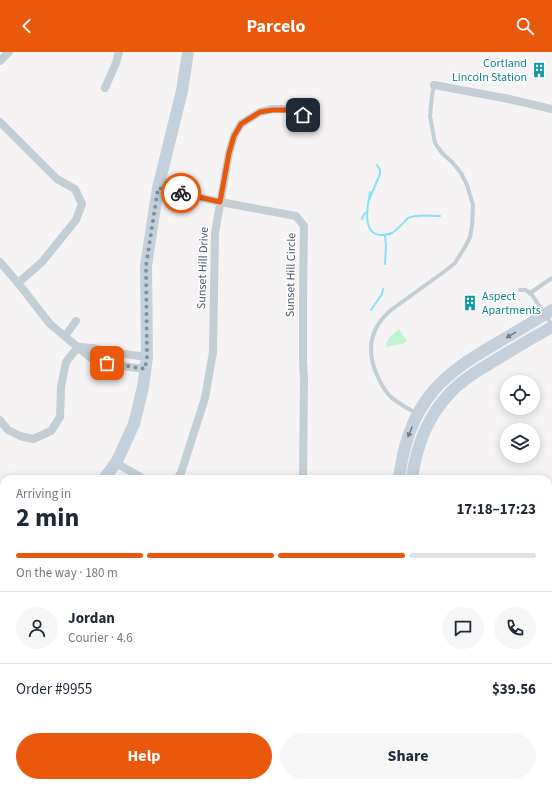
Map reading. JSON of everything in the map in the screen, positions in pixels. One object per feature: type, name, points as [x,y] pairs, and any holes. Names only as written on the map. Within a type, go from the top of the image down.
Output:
[{"type":"main road","points":[[107,475],[116,462],[134,424],[143,387],[146,363],[146,266],[158,188],[182,90],[188,52]]},
{"type":"main road","points":[[399,475],[404,446],[418,414],[434,390],[462,365],[548,312]]},
{"type":"main road","points":[[412,475],[414,463],[425,429],[440,405],[450,393],[463,381],[482,368],[552,326]]},
{"type":"street","points":[[0,61],[9,52]]},
{"type":"street","points":[[105,88],[119,52]]},
{"type":"street","points":[[434,85],[526,102],[552,109]]},
{"type":"street","name":"Sunset Hill Drive","points":[[180,475],[206,398],[213,352],[215,233],[229,153],[234,136],[241,124],[260,112],[272,110],[293,110],[303,115]]},
{"type":"street","points":[[0,122],[57,179],[76,189],[82,204],[76,220],[42,262],[18,283]]},
{"type":"street","name":"Sunset Hill Circle","points":[[158,188],[220,202],[296,216],[304,226],[302,294],[302,362],[304,379],[303,475]]},
{"type":"street","points":[[0,262],[50,324],[92,359],[122,366],[146,363]]},
{"type":"street","points":[[65,336],[76,321]]},
{"type":"street","points":[[78,347],[93,348],[110,352],[146,363]]},
{"type":"street","points":[[0,420],[8,430],[20,436],[33,439],[51,431],[60,417],[61,387],[66,362],[78,347]]},
{"type":"street","points":[[116,462],[137,475]]},
{"type":"lane","points":[[418,414],[401,405],[389,396],[380,383],[373,366],[370,350],[376,327],[382,317],[455,263],[470,237],[473,205],[467,185],[461,173],[442,153],[435,143],[430,116],[434,85]]},
{"type":"lane","points":[[530,293],[552,278]]},
{"type":"lane","points":[[520,290],[526,290],[530,293],[548,312],[552,326]]},
{"type":"green space","points":[[399,329],[407,341],[405,343],[386,347],[389,339]]},
{"type":"waterway","points":[[369,200],[380,174],[380,170],[377,165]]},
{"type":"waterway","points":[[370,192],[367,217],[370,229],[374,233],[380,235],[390,234],[408,218],[420,216],[440,216]]},
{"type":"waterway","points":[[362,219],[364,214],[367,212]]},
{"type":"waterway","points":[[385,236],[385,264]]},
{"type":"waterway","points":[[371,310],[382,294],[383,289]]},
{"type":"way so far","points":[[107,363],[145,369],[147,357],[146,266],[158,188],[181,193]]},
{"type":"place","name":"Cortland Lincoln Station","points":[[539,70]]},
{"type":"place","name":"Aspect Apartments","points":[[470,303]]},
{"type":"route","points":[[181,193],[220,202],[229,153],[234,136],[241,124],[260,112],[272,110],[293,110],[303,115]]}]
